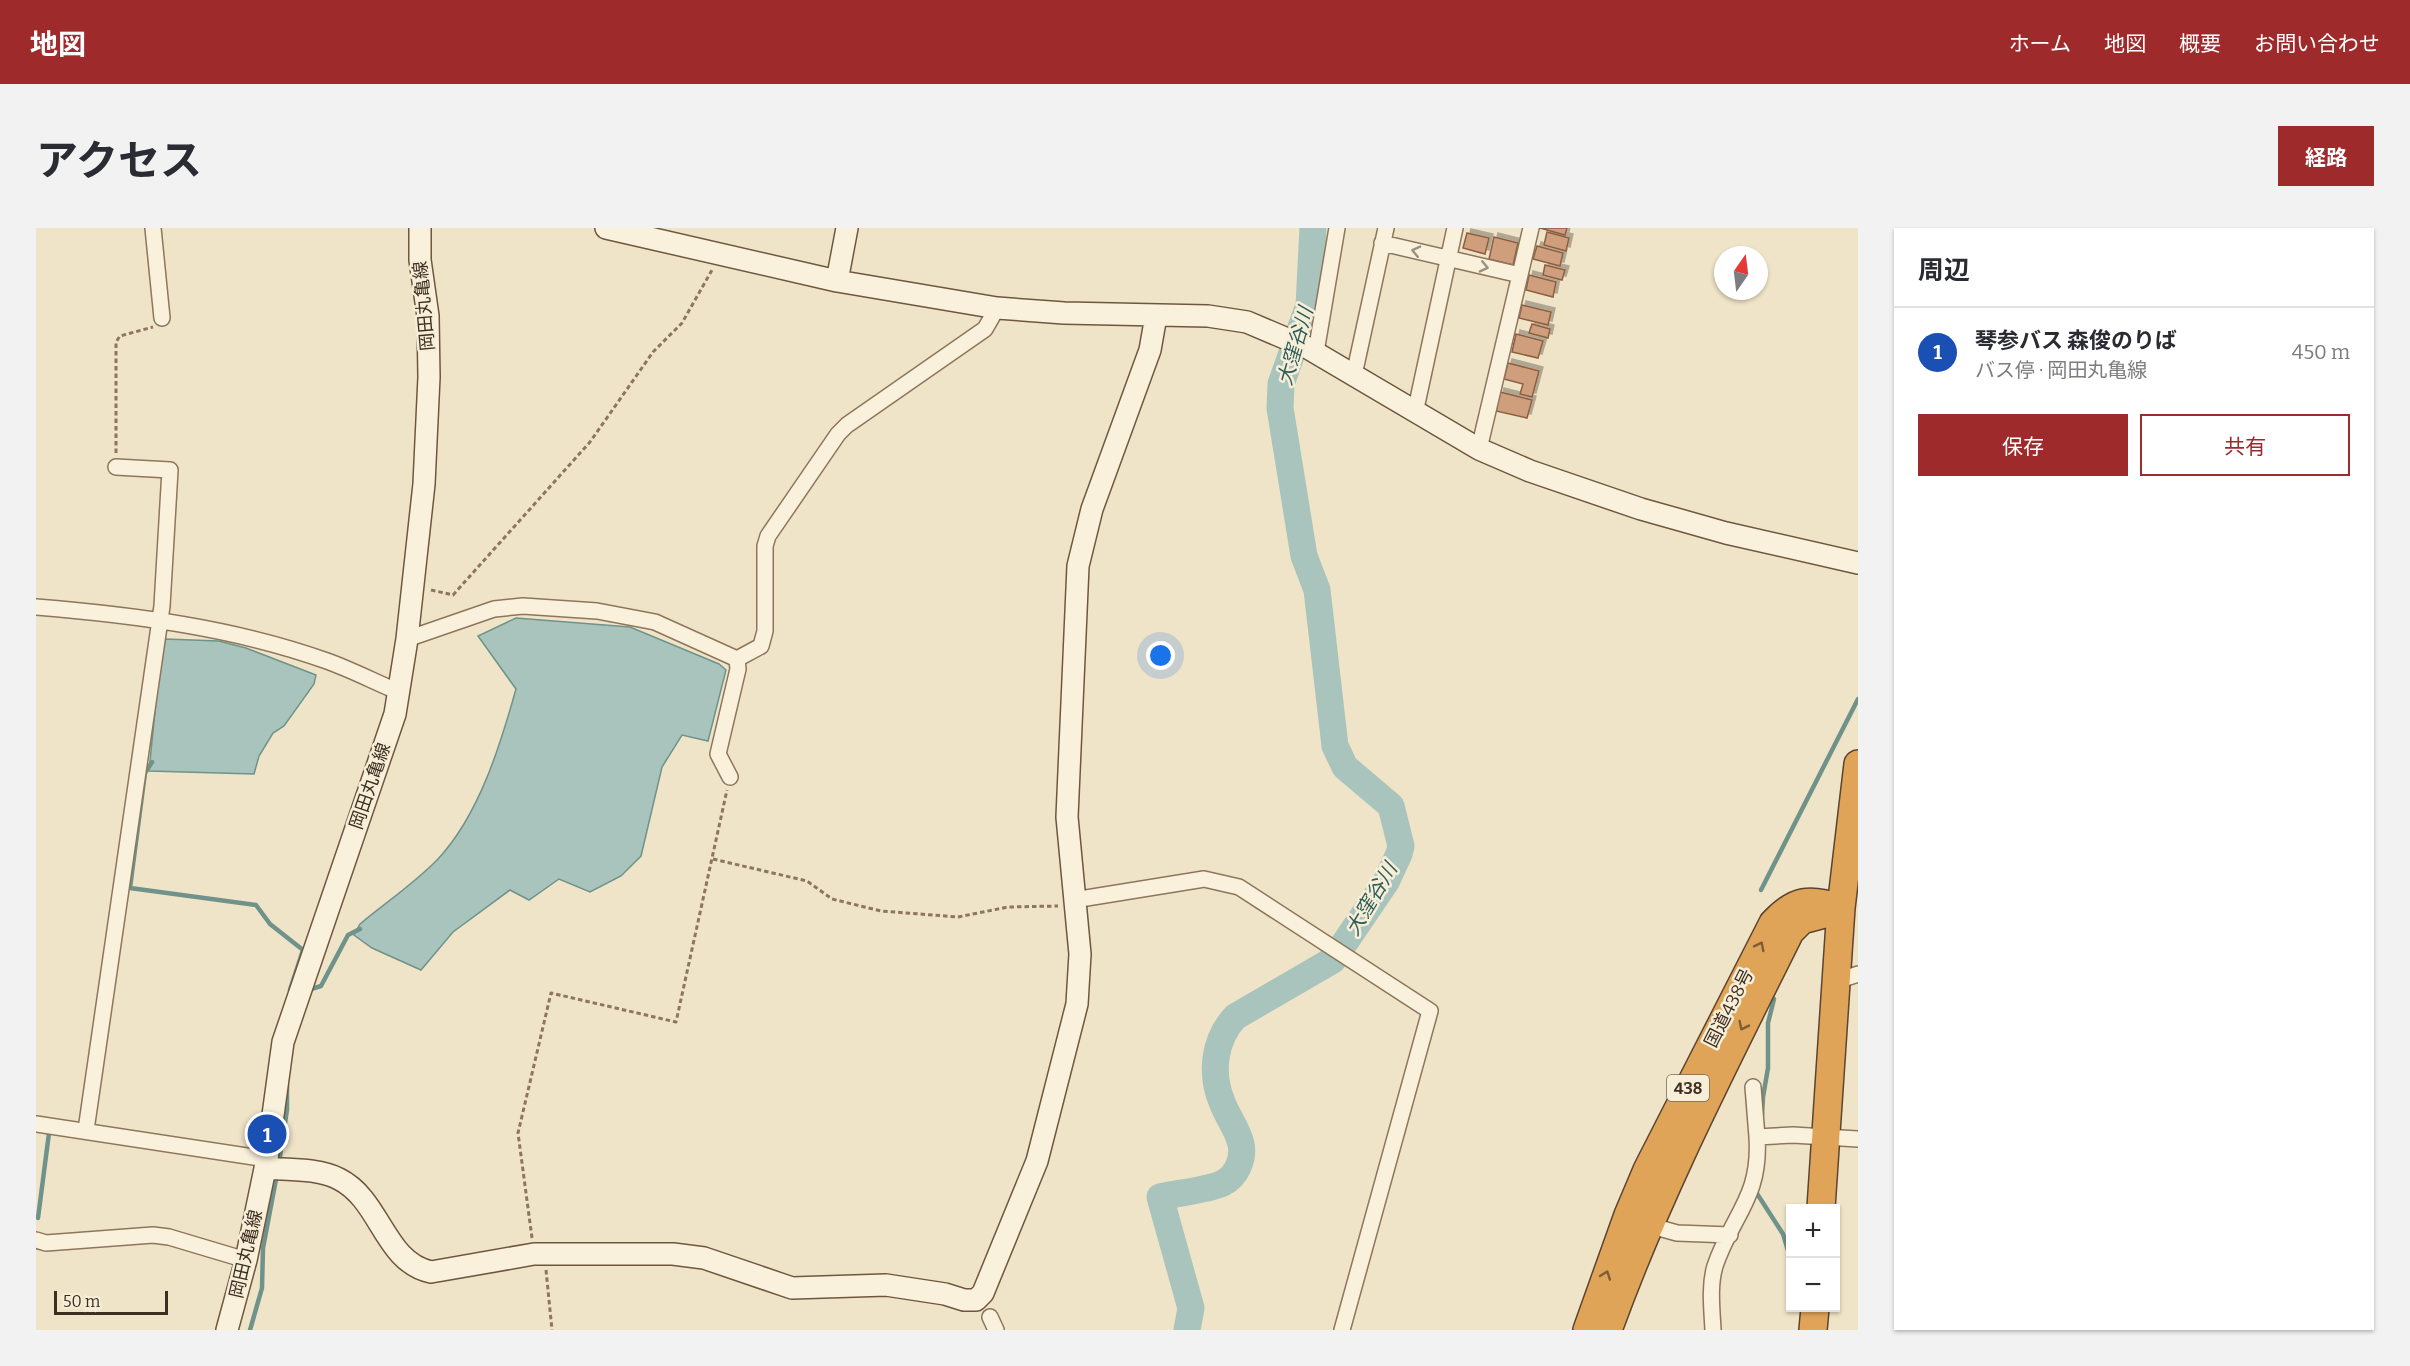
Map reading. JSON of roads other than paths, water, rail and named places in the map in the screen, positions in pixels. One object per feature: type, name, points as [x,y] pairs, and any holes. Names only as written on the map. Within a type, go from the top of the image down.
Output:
[{"type":"highway","points":[[1821,1204],[1826,1137],[1847,978],[1841,908],[1858,764]]},
{"type":"highway","name":"国道438号","points":[[1587,1330],[1628,1215],[1647,1170],[1773,923],[1788,906],[1821,901],[1841,908]]},
{"type":"highway","name":"国道438号","points":[[1608,1330],[1648,1225],[1790,932],[1802,920],[1822,917],[1841,908]]},
{"type":"highway","points":[[1813,1330],[1815,1312]]},
{"type":"street","points":[[153,228],[162,318]]},
{"type":"street","name":"岡田丸亀線","points":[[227,1330],[272,1167],[283,1042],[395,714],[399,692],[424,484],[429,377],[428,316],[420,260],[420,228]]},
{"type":"street","points":[[606,228],[837,281],[997,308],[1226,318],[1247,322],[1305,346],[1479,449],[1540,475],[1641,509],[1726,533],[1858,563]]},
{"type":"street","points":[[837,281],[847,228]]},
{"type":"street","points":[[1305,346],[1337,228]]},
{"type":"street","points":[[1415,412],[1455,228]]},
{"type":"street","points":[[1479,449],[1531,228]]},
{"type":"street","points":[[1353,375],[1384,236],[1449,258],[1520,275]]},
{"type":"street","points":[[737,659],[761,646],[765,631],[765,546],[768,536],[838,434],[847,425],[985,329],[997,308]]},
{"type":"street","points":[[36,1124],[86,1130],[272,1167],[321,1173],[348,1184],[369,1206],[402,1258],[415,1268],[431,1272],[539,1254],[673,1254],[704,1258],[792,1288],[886,1285],[976,1300],[983,1293],[1037,1161],[1077,1004],[1080,954],[1066,817],[1078,566],[1092,509],[1150,350],[1156,316]]},
{"type":"street","points":[[86,1130],[162,606],[170,470],[116,467]]},
{"type":"street","points":[[407,639],[494,609],[523,606],[597,611],[645,620],[681,633],[737,659]]},
{"type":"street","points":[[36,607],[103,613],[224,632],[327,661],[399,692]]},
{"type":"street","points":[[730,777],[718,754],[738,669],[737,659]]},
{"type":"street","points":[[1074,903],[1204,879],[1219,880],[1239,887],[1430,1011],[1342,1330]]},
{"type":"street","points":[[1713,1330],[1712,1282],[1715,1266],[1748,1200],[1759,1162],[1761,1137],[1753,1087]]},
{"type":"street","points":[[1761,1137],[1793,1135],[1858,1139]]},
{"type":"street","points":[[1648,1225],[1677,1233],[1730,1235]]},
{"type":"street","points":[[36,1240],[46,1243],[153,1235],[169,1237],[246,1260]]},
{"type":"water","points":[[516,618],[630,627],[719,664],[726,670],[708,741],[682,735],[662,767],[641,856],[621,876],[590,892],[559,879],[529,900],[510,890],[453,932],[421,970],[372,948],[354,935],[360,924],[410,885],[438,859],[465,822],[476,801],[495,756],[516,689],[478,636]]},
{"type":"water","points":[[165,639],[219,641],[246,648],[316,675],[314,684],[284,726],[273,733],[259,756],[254,774],[149,771],[162,642]]},
{"type":"waterway","name":"大窪谷川","points":[[1187,1330],[1191,1308],[1160,1197],[1223,1183],[1232,1176],[1238,1166],[1241,1144],[1222,1102],[1216,1080],[1216,1057],[1222,1036],[1235,1017],[1333,960],[1386,882],[1401,846],[1391,806],[1345,767],[1335,746],[1317,590],[1304,556],[1280,408],[1281,384],[1309,305],[1313,228]]},
{"type":"waterway","points":[[1761,890],[1858,699]]},
{"type":"waterway","points":[[152,762],[145,773],[130,888],[256,905],[270,924],[303,950],[290,990]]},
{"type":"waterway","points":[[308,990],[321,986],[348,935],[360,929]]},
{"type":"waterway","points":[[1762,1116],[1768,1068],[1768,1023],[1774,999]]},
{"type":"waterway","points":[[279,1163],[287,1110],[287,1085]]},
{"type":"waterway","points":[[38,1218],[49,1133]]},
{"type":"waterway","points":[[250,1330],[262,1288],[263,1248],[277,1174]]},
{"type":"waterway","points":[[1756,1192],[1783,1234],[1786,1244]]},
{"type":"place","name":"琴参バス 森俊のりば","points":[[267,1134]]}]
